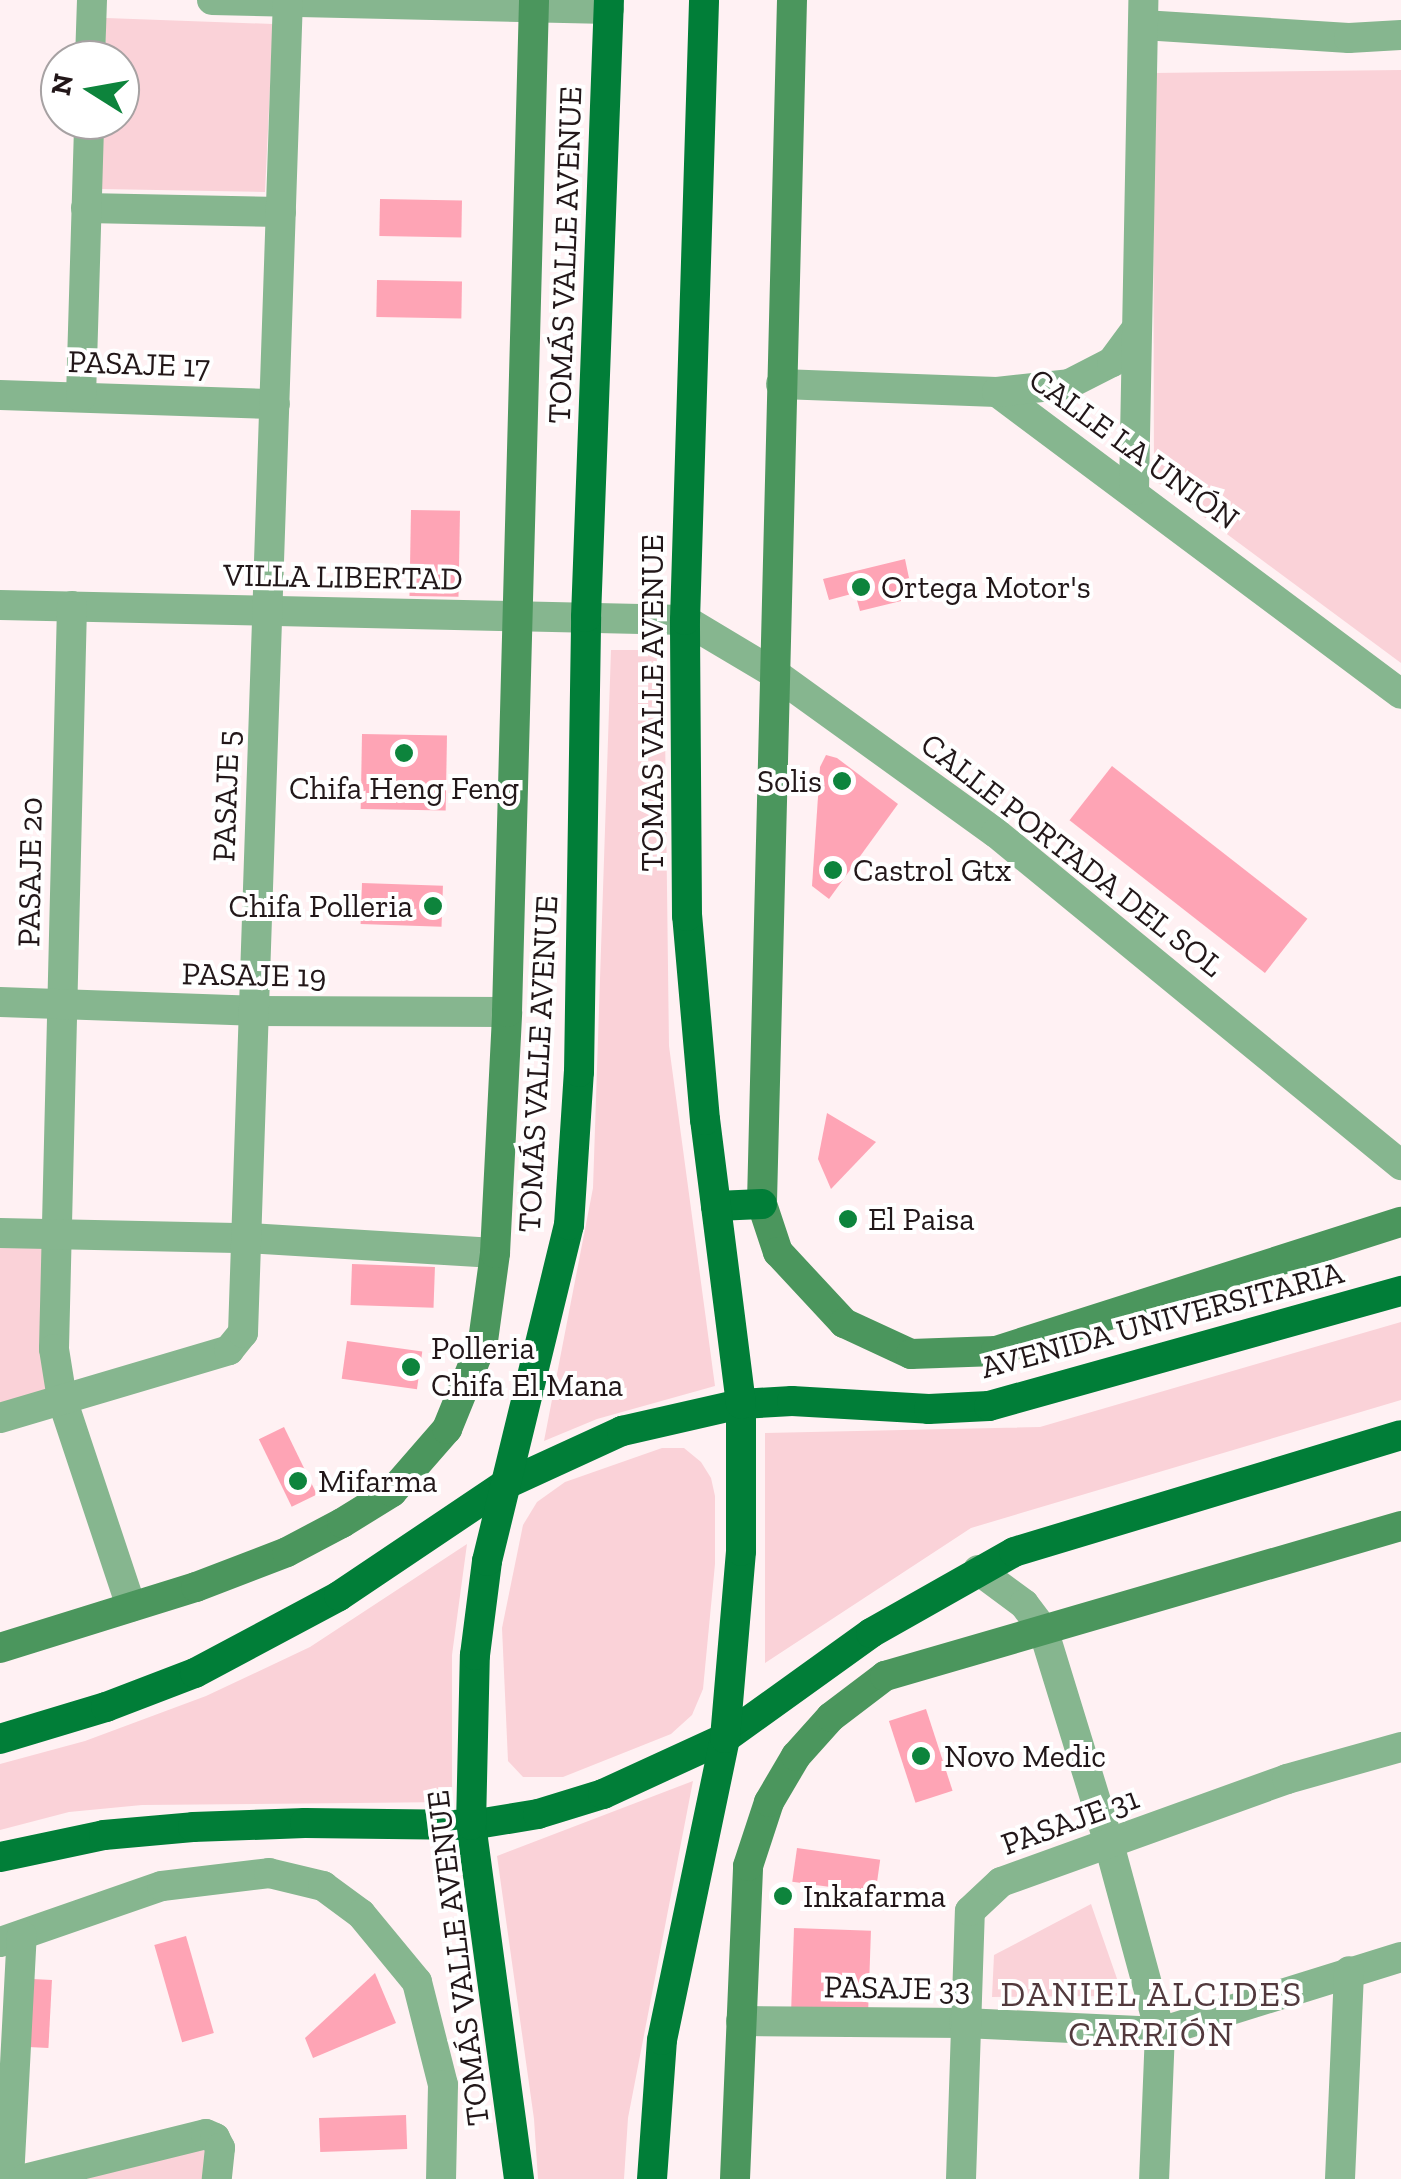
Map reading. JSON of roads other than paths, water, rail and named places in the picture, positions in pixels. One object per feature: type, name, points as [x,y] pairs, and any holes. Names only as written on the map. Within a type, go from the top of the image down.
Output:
[{"type":"main road","name":"TOMAS VALLE AVENUE","points":[[704,0],[684,620],[687,916],[716,1206],[741,1404]]},
{"type":"main road","points":[[716,1206],[762,1204],[792,0]]},
{"type":"main road","name":"TOMÁS VALLE AVENUE","points":[[131,1607],[248,1568],[328,1530],[392,1492],[448,1429],[483,1340],[495,1252],[507,1012],[534,4]]},
{"type":"main road","name":"TOMÁS VALLE AVENUE","points":[[519,2179],[472,1826],[475,1655],[487,1561],[569,1224],[579,1072],[586,617],[609,5]]},
{"type":"main road","name":"AVENIDA UNIVERSITARIA","points":[[762,1204],[778,1252],[844,1324],[911,1354],[996,1350],[1401,1222]]},
{"type":"main road","name":"AVENIDA UNIVERSITARIA","points":[[0,1739],[106,1707],[227,1657],[339,1596],[504,1485],[552,1459],[622,1431],[741,1404],[989,1406],[1401,1291]]},
{"type":"main road","points":[[652,2179],[662,2040],[725,1738],[741,1551],[741,1404]]},
{"type":"main road","points":[[0,1857],[104,1835],[194,1827],[305,1822],[472,1826],[538,1814],[603,1794],[725,1738],[871,1633],[978,1570],[1061,1535],[1401,1435]]},
{"type":"main road","points":[[735,2179],[748,1866],[769,1802],[796,1756],[831,1717],[886,1676],[1401,1526]]},
{"type":"main road","points":[[0,1648],[131,1607]]},
{"type":"street","points":[[91,40],[92,0]]},
{"type":"street","points":[[212,0],[609,5]]},
{"type":"street","name":"PASAJE 5","points":[[0,1418],[230,1350],[243,1333],[288,1]]},
{"type":"street","points":[[1134,490],[1144,12],[1349,38],[1401,35]]},
{"type":"street","points":[[81,398],[88,140]]},
{"type":"street","points":[[86,208],[282,212]]},
{"type":"street","points":[[996,392],[1069,384],[1112,362],[1138,328]]},
{"type":"street","name":"CALLE LA UNIÓN","points":[[781,384],[996,392],[1134,490],[1401,694]]},
{"type":"street","name":"PASAJE 17","points":[[0,395],[275,404]]},
{"type":"street","name":"VILLA LIBERTAD","points":[[0,605],[684,620]]},
{"type":"street","name":"PASAJE 20","points":[[72,606],[54,1348],[62,1400],[131,1607]]},
{"type":"street","name":"CALLE PORTADA DEL SOL","points":[[684,620],[774,673],[996,833],[1401,1165]]},
{"type":"street","name":"PASAJE 19","points":[[0,1002],[253,1011],[507,1012]]},
{"type":"street","points":[[0,1233],[248,1238],[495,1252]]},
{"type":"street","points":[[978,1570],[1024,1604],[1043,1630],[1109,1844],[1160,2032],[1154,2179]]},
{"type":"street","name":"PASAJE 31","points":[[962,2179],[970,1910],[1001,1882],[1286,1779],[1401,1747]]},
{"type":"street","points":[[9,2179],[11,1938],[162,1886],[269,1873],[323,1886],[360,1914],[416,1982],[443,2085],[441,2179]]},
{"type":"street","name":"PASAJE 33","points":[[741,2021],[964,2023],[1160,2032],[1401,1957]]},
{"type":"street","points":[[1340,2179],[1348,1971]]},
{"type":"street","points":[[24,2179],[206,2134],[215,2138],[220,2148],[216,2179]]},
{"type":"place","name":"Ortega Motor's","points":[[861,587]]},
{"type":"place","name":"Chifa Heng Feng","points":[[404,753]]},
{"type":"place","name":"Solis","points":[[842,781]]},
{"type":"place","name":"Castrol Gtx","points":[[833,870]]},
{"type":"place","name":"Chifa Polleria","points":[[433,906]]},
{"type":"place","name":"El Paisa","points":[[848,1219]]},
{"type":"place","name":"Polleria Chifa El Mana","points":[[411,1367]]},
{"type":"place","name":"Mifarma","points":[[298,1481]]},
{"type":"place","name":"Novo Medic","points":[[921,1756]]},
{"type":"place","name":"Inkafarma","points":[[783,1896]]},
{"type":"district","name":"DANIEL ALCIDES CARRIÓN","points":[[1152,2014]]}]
